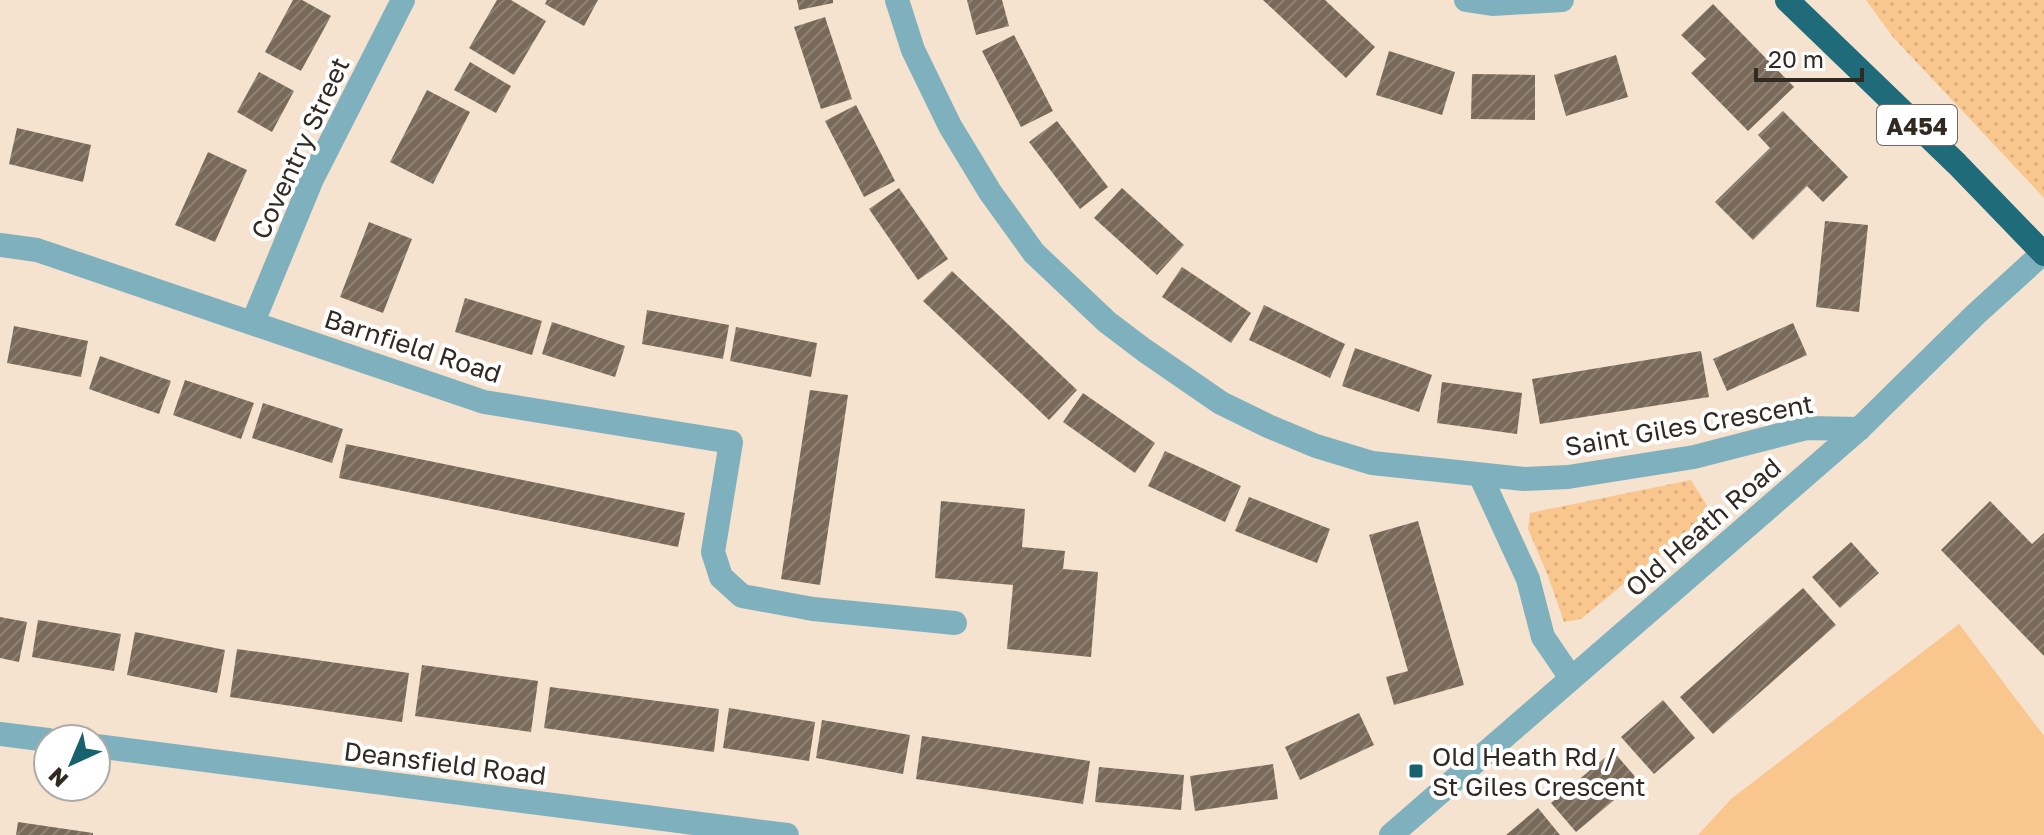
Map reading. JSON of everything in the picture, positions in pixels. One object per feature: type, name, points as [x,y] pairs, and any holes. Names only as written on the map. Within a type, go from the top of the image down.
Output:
[{"type":"highway","name":"A454","points":[[1787,0],[2044,253]]},
{"type":"street","name":"Coventry Street","points":[[253,322],[312,179],[403,0]]},
{"type":"street","name":"Saint Giles Crescent","points":[[897,0],[913,50],[950,126],[990,192],[1034,253],[1107,322],[1221,403],[1268,426],[1316,446],[1372,463],[1481,477],[1524,479],[1568,477],[1694,457],[1807,428],[1859,429]]},
{"type":"street","points":[[1466,0],[1492,4],[1562,0]]},
{"type":"street","name":"Barnfield Road","points":[[0,245],[37,250],[484,402],[731,442],[713,552],[721,577],[742,596],[813,609],[955,623]]},
{"type":"street","name":"Old Heath Road","points":[[1391,835],[1859,429],[1976,314],[2044,253]]},
{"type":"street","points":[[1481,477],[1528,579],[1543,637],[1571,678]]},
{"type":"street","points":[[0,734],[32,738]]},
{"type":"street","name":"Deansfield Road","points":[[112,748],[787,835]]},
{"type":"shaded area","points":[[1866,0],[2044,0],[2044,198],[1893,37]]},
{"type":"shaded area","points":[[1691,480],[1711,512],[1581,619],[1564,622],[1528,529],[1530,513]]},
{"type":"shaded area","points":[[1959,624],[2044,736],[2044,835],[1698,835],[1731,799]]},
{"type":"building","points":[[293,0],[302,0],[331,16],[301,71],[265,52]]},
{"type":"building","points":[[497,0],[511,0],[546,21],[514,75],[469,48]]},
{"type":"building","points":[[547,0],[598,0],[584,26],[545,4]]},
{"type":"building","points":[[797,0],[833,0],[833,3],[799,10]]},
{"type":"building","points":[[967,0],[1002,0],[1009,26],[976,35]]},
{"type":"building","points":[[1263,0],[1325,0],[1375,47],[1346,78]]},
{"type":"building","points":[[1713,4],[1794,87],[1748,131],[1691,73],[1706,59],[1681,35]]},
{"type":"building","points":[[825,17],[852,99],[821,109],[794,27]]},
{"type":"building","points":[[1014,35],[1053,111],[1021,127],[982,51]]},
{"type":"building","points":[[1389,51],[1455,72],[1442,115],[1376,95]]},
{"type":"building","points":[[1616,55],[1628,97],[1566,116],[1554,75]]},
{"type":"building","points":[[470,62],[511,86],[496,113],[454,90]]},
{"type":"building","points":[[259,72],[294,91],[272,132],[237,112]]},
{"type":"building","points":[[1472,74],[1535,75],[1535,120],[1471,119]]},
{"type":"building","points":[[427,90],[470,112],[433,184],[390,162]]},
{"type":"building","points":[[856,105],[895,181],[864,197],[825,121]]},
{"type":"building","points":[[1783,111],[1848,177],[1823,202],[1807,186],[1753,240],[1715,202],[1770,148],[1758,135]]},
{"type":"building","points":[[1057,121],[1108,187],[1080,209],[1029,142]]},
{"type":"building","points":[[17,128],[91,145],[83,182],[9,164]]},
{"type":"building","points":[[208,152],[247,170],[215,242],[175,225]]},
{"type":"building","points":[[899,188],[948,259],[918,280],[869,209]]},
{"type":"building","points":[[1122,188],[1184,245],[1157,275],[1094,218]]},
{"type":"building","points":[[1825,221],[1868,225],[1859,312],[1816,307]]},
{"type":"building","points":[[369,222],[412,239],[383,313],[340,297]]},
{"type":"building","points":[[1182,267],[1251,313],[1231,343],[1162,297]]},
{"type":"building","points":[[952,271],[1077,390],[1049,420],[923,301]]},
{"type":"building","points":[[465,298],[542,321],[532,355],[455,332]]},
{"type":"building","points":[[1264,305],[1345,344],[1330,378],[1249,340]]},
{"type":"building","points":[[647,310],[729,325],[723,359],[642,344]]},
{"type":"building","points":[[552,322],[625,346],[615,377],[542,354]]},
{"type":"building","points":[[1793,323],[1807,355],[1727,391],[1713,359]]},
{"type":"building","points":[[14,326],[88,341],[81,377],[7,363]]},
{"type":"building","points":[[736,327],[817,343],[811,377],[730,361]]},
{"type":"building","points":[[1355,348],[1432,375],[1419,412],[1342,386]]},
{"type":"building","points":[[1701,351],[1709,397],[1540,424],[1532,379]]},
{"type":"building","points":[[100,356],[171,381],[159,414],[89,389]]},
{"type":"building","points":[[185,380],[254,403],[241,439],[173,415]]},
{"type":"building","points":[[1442,382],[1522,393],[1517,434],[1437,423]]},
{"type":"building","points":[[810,390],[848,395],[820,585],[781,579]]},
{"type":"building","points":[[1083,393],[1155,443],[1135,473],[1063,422]]},
{"type":"building","points":[[263,403],[343,429],[332,463],[252,438]]},
{"type":"building","points":[[346,444],[685,513],[678,547],[339,478]]},
{"type":"building","points":[[1165,451],[1241,486],[1225,522],[1148,486]]},
{"type":"building","points":[[1249,497],[1330,529],[1317,563],[1235,531]]},
{"type":"building","points":[[941,501],[1025,509],[1022,547],[1065,551],[1063,569],[1098,572],[1091,657],[1007,649],[1013,585],[935,578]]},
{"type":"building","points":[[1990,501],[2032,544],[2044,533],[2044,656],[1941,550]]},
{"type":"building","points":[[1418,521],[1464,685],[1394,705],[1386,677],[1408,671],[1369,535]]},
{"type":"building","points":[[1851,542],[1879,573],[1840,608],[1812,577]]},
{"type":"building","points":[[1803,588],[1836,625],[1713,734],[1680,697]]},
{"type":"building","points":[[0,617],[27,622],[19,662],[0,658]]},
{"type":"building","points":[[38,620],[121,634],[114,671],[32,657]]},
{"type":"building","points":[[135,632],[225,650],[217,693],[127,675]]},
{"type":"building","points":[[237,649],[409,673],[402,722],[230,697]]},
{"type":"building","points":[[422,665],[538,681],[531,732],[415,716]]},
{"type":"building","points":[[550,687],[719,709],[714,752],[544,728]]},
{"type":"building","points":[[1663,700],[1695,738],[1654,774],[1621,737]]},
{"type":"building","points":[[729,708],[815,722],[809,761],[723,748]]},
{"type":"building","points":[[1359,713],[1374,745],[1300,780],[1285,747]]},
{"type":"building","points":[[822,720],[910,735],[903,774],[816,758]]},
{"type":"building","points":[[922,736],[1090,761],[1083,804],[916,779]]},
{"type":"building","points":[[1613,751],[1638,780],[1576,832],[1551,803]]},
{"type":"building","points":[[1273,764],[1278,799],[1195,811],[1190,776]]},
{"type":"building","points":[[1099,767],[1184,775],[1181,810],[1095,802]]},
{"type":"building","points":[[1538,808],[1560,835],[1506,835]]},
{"type":"building","points":[[18,822],[93,833],[93,835],[16,835]]},
{"type":"place","name":"Old Heath Rd / St Giles Crescent","points":[[1416,771]]}]
